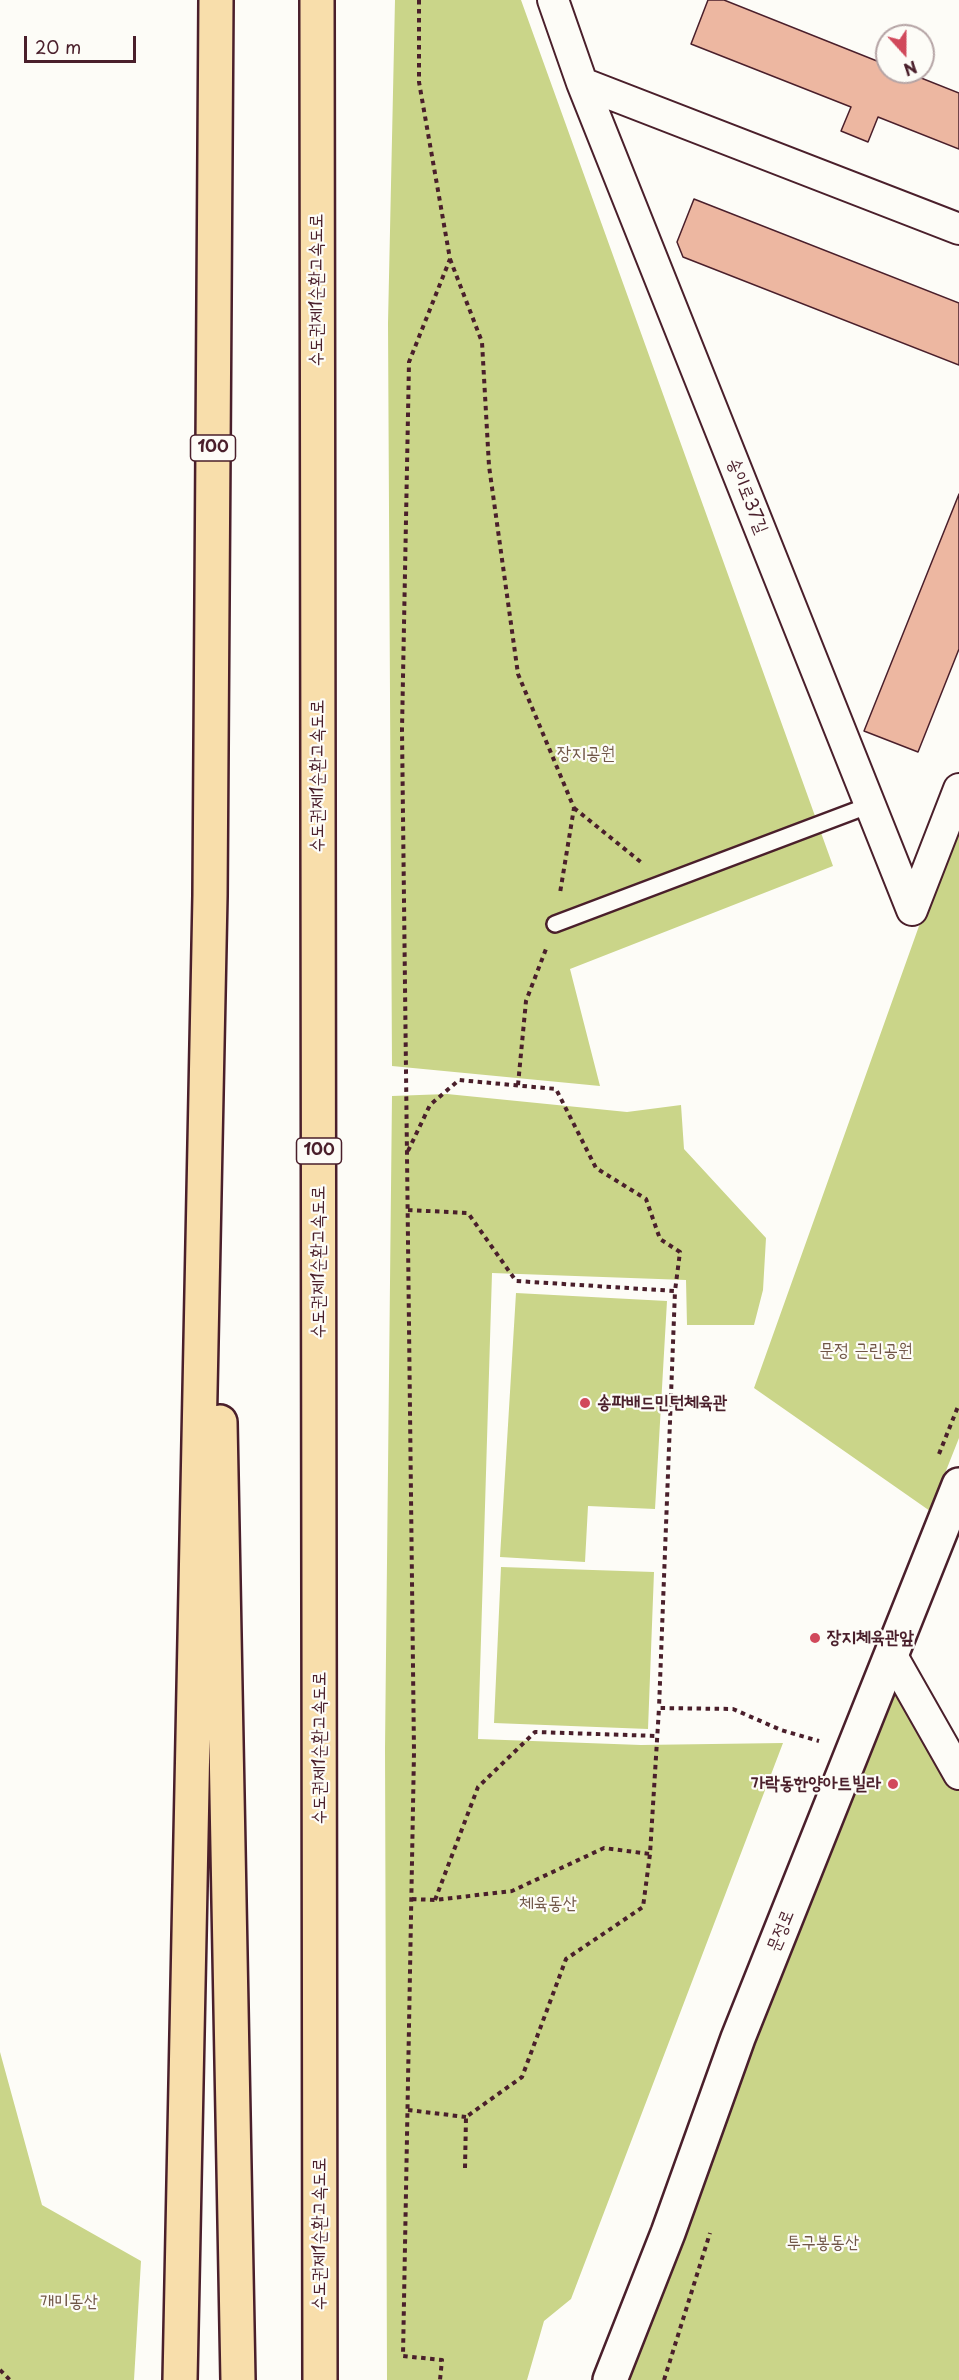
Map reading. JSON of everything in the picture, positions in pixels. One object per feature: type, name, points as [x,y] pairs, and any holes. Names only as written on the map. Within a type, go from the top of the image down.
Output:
[{"type":"highway","name":"100","points":[[180,2380],[210,896],[216,0]]},
{"type":"highway","name":"수도권제1순환고속도로","points":[[317,0],[320,2380]]},
{"type":"highway","name":"100","points":[[210,896],[238,2380]]},
{"type":"street","name":"송이로37길","points":[[554,0],[582,83],[912,910],[959,789]]},
{"type":"street","points":[[582,83],[959,229]]},
{"type":"street","name":"문정로","points":[[610,2380],[668,2233],[738,2038],[959,1485]]},
{"type":"street","points":[[892,1656],[959,1774]]},
{"type":"lane","points":[[555,924],[870,806]]},
{"type":"path","points":[[419,0],[419,82],[450,259],[482,342],[489,466],[518,674],[574,808],[666,882]]},
{"type":"path","points":[[440,2380],[442,2360],[403,2356],[414,1752],[402,730],[409,362],[450,259]]},
{"type":"path","points":[[518,1085],[526,1001],[555,924],[574,808]]},
{"type":"path","points":[[407,1152],[430,1105],[459,1080],[556,1089],[596,1168],[646,1199],[660,1239],[680,1252],[675,1291],[658,1736],[650,1854],[643,1908],[566,1959],[522,2077],[466,2117],[408,2110]]},
{"type":"path","points":[[408,1210],[468,1213],[516,1281],[675,1291]]},
{"type":"path","points":[[659,1708],[733,1709],[781,1730],[854,1750]]},
{"type":"path","points":[[435,1900],[478,1786],[535,1732],[658,1736]]},
{"type":"path","points":[[412,1899],[435,1900],[512,1891],[604,1848],[650,1854]]},
{"type":"path","points":[[465,2168],[466,2117]]},
{"type":"path","points":[[664,2380],[710,2232]]},
{"type":"path","points":[[0,2370],[10,2380]]},
{"type":"green space","name":"장지공원","points":[[395,0],[521,0],[833,866],[570,969],[600,1086],[392,1066],[388,323]]},
{"type":"green space","name":"문정 근린공원","points":[[959,821],[959,1438],[930,1511],[754,1388],[924,912]]},
{"type":"green space","name":"체육동산","points":[[447,1094],[627,1112],[681,1105],[684,1149],[766,1238],[763,1290],[754,1325],[687,1325],[686,1280],[492,1273],[478,1739],[641,1745],[783,1743],[571,2299],[544,2321],[527,2380],[387,2380],[385,1748],[392,1096]]},
{"type":"green space","name":"송파배드민턴체육관","points":[[516,1293],[667,1301],[655,1509],[588,1506],[585,1562],[500,1557]]},
{"type":"green space","points":[[501,1567],[654,1572],[648,1729],[494,1723]]},
{"type":"green space","name":"투구봉동산","points":[[892,1656],[959,1774],[959,2380],[627,2380]]},
{"type":"green space","name":"개미동산","points":[[0,2052],[42,2205],[141,2261],[134,2380],[0,2380]]},
{"type":"building","points":[[708,0],[724,0],[875,60],[875,84],[935,83],[959,93],[959,149],[878,117],[868,142],[841,131],[851,107],[691,44]]},
{"type":"building","points":[[694,199],[959,303],[959,365],[683,257],[677,242]]},
{"type":"building","points":[[959,494],[959,649],[918,752],[864,731]]},
{"type":"place","name":"송파배드민턴체육관","points":[[585,1403]]},
{"type":"place","name":"장지체육관앞","points":[[815,1638]]},
{"type":"place","name":"가락동한양아트빌라","points":[[893,1784]]}]
